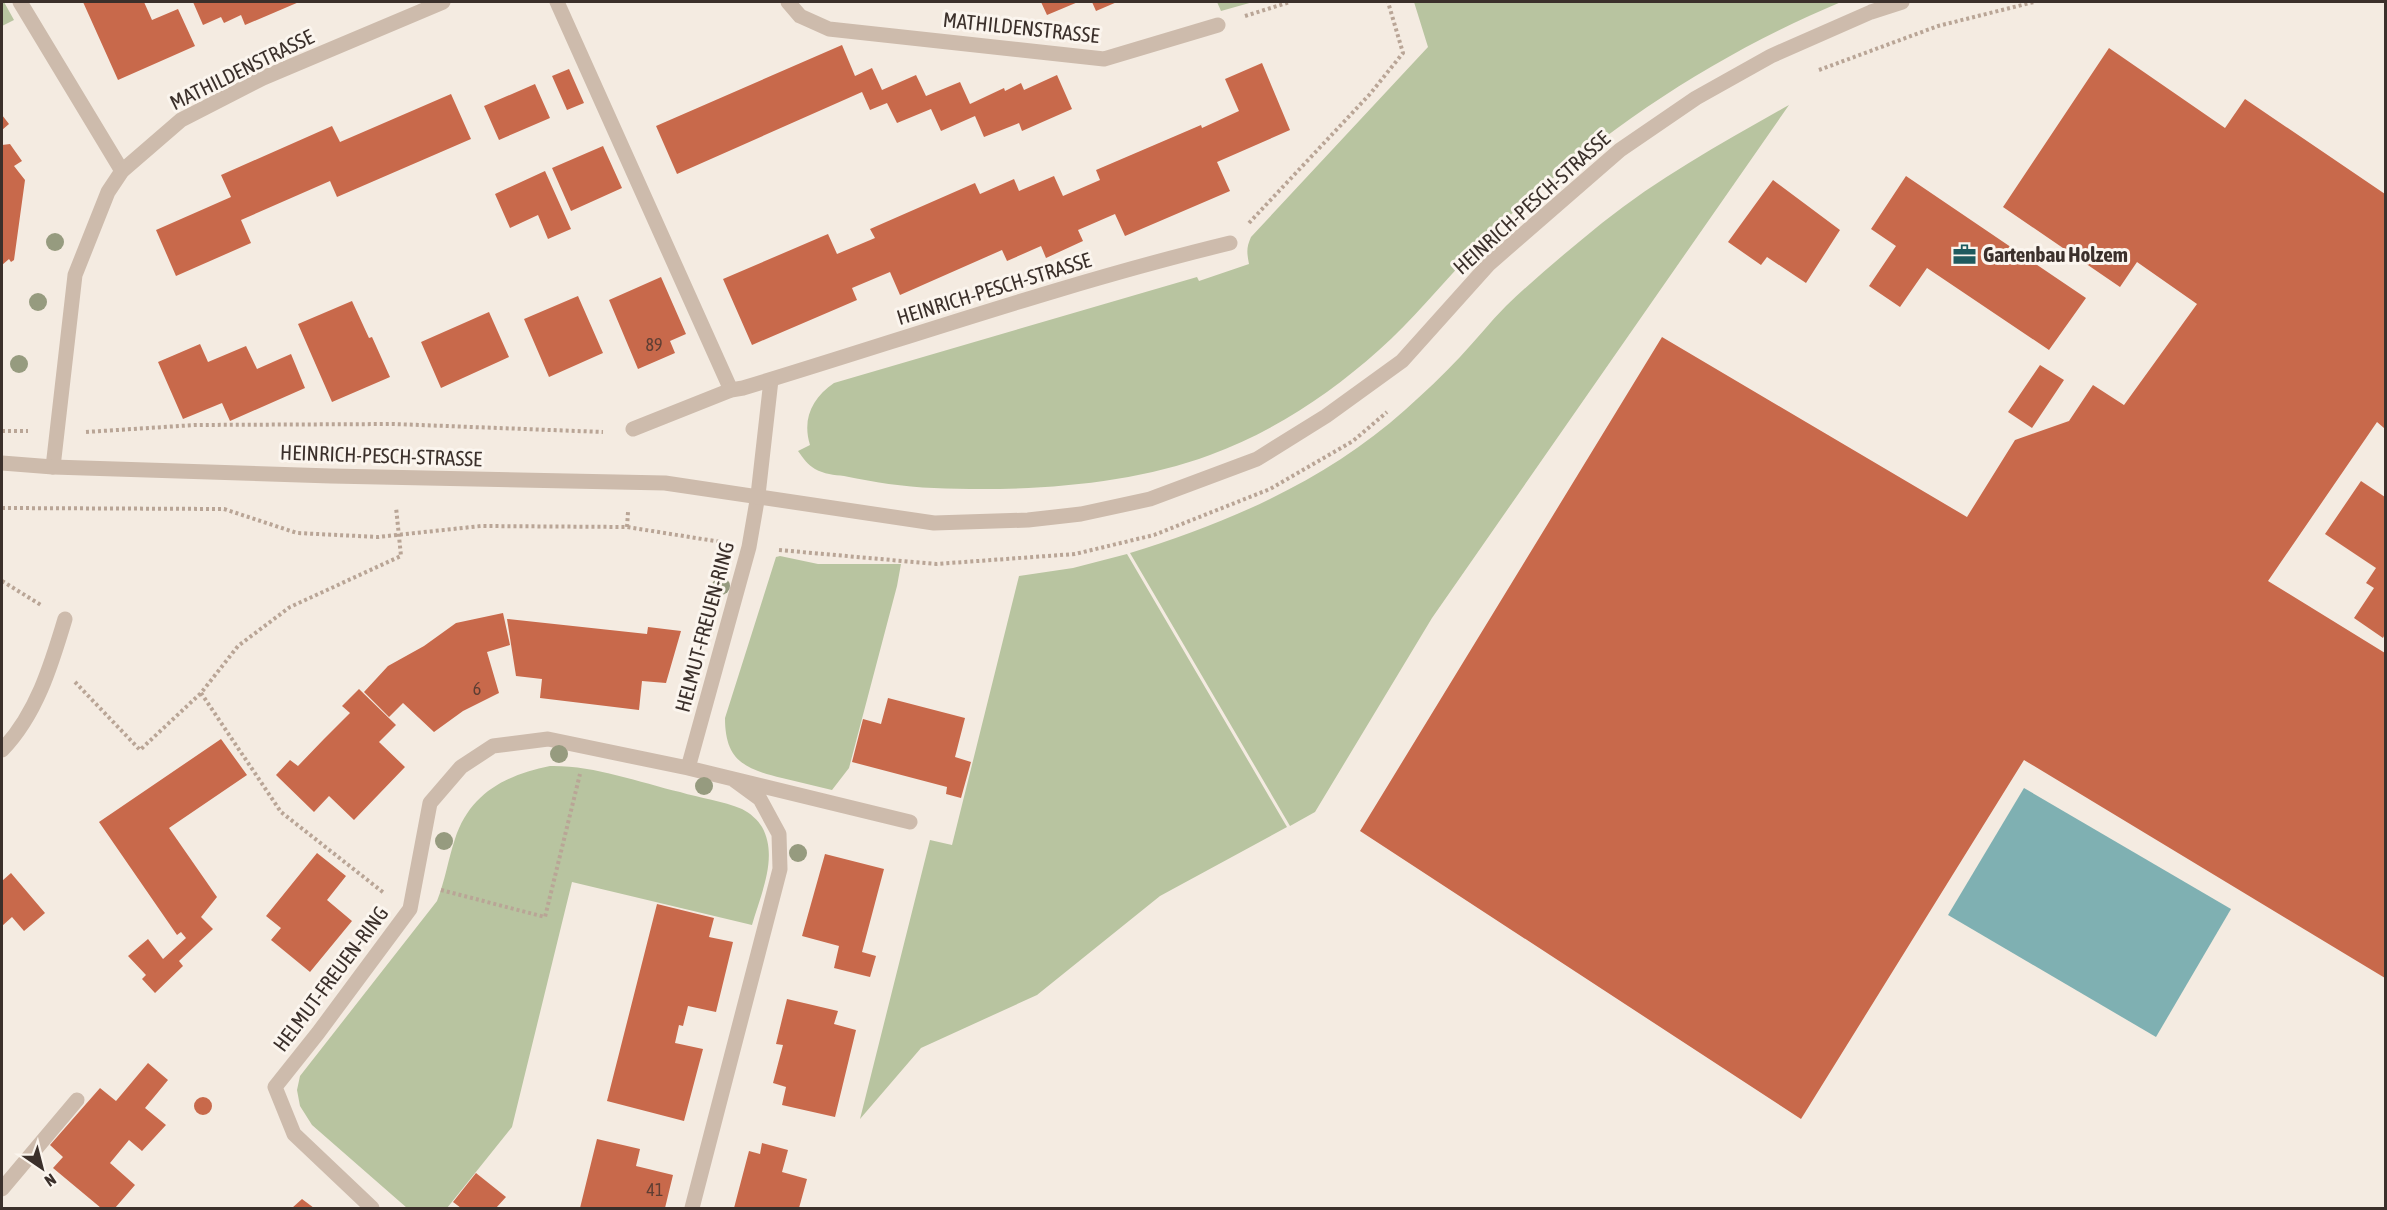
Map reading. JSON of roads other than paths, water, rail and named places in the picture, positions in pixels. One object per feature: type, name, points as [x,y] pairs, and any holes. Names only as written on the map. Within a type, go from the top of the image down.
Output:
[{"type":"street","points":[[20,2],[122,171]]},
{"type":"street","name":"MATHILDENSTRASSE","points":[[53,467],[75,275],[108,192],[122,171],[181,120],[263,78],[442,2]]},
{"type":"street","points":[[557,2],[730,390]]},
{"type":"street","name":"MATHILDENSTRASSE","points":[[788,2],[800,16],[830,29],[1104,59],[1218,26]]},
{"type":"street","name":"HEINRICH-PESCH-STRASSE","points":[[2,463],[53,467],[665,483],[758,495],[934,523],[1028,520],[1081,514],[1150,499],[1257,459],[1326,416],[1402,361],[1489,264],[1620,150],[1696,98],[1771,56],[1871,12],[1902,2]]},
{"type":"street","name":"HEINRICH-PESCH-STRASSE","points":[[633,429],[730,390],[771,380],[942,325],[1230,243]]},
{"type":"street","points":[[758,495],[771,380]]},
{"type":"street","name":"HELMUT-FREUEN-RING","points":[[688,768],[749,547],[758,495]]},
{"type":"street","points":[[2,750],[17,734],[49,673],[65,620]]},
{"type":"street","name":"HELMUT-FREUEN-RING","points":[[372,1209],[294,1134],[275,1088],[410,909],[430,803],[461,767],[493,746],[548,739],[688,768],[910,822]]},
{"type":"street","name":"HELMUT-FREUEN-RING","points":[[693,1209],[780,869],[778,834],[760,799],[734,780]]},
{"type":"street","points":[[2,1189],[77,1100]]},
{"type":"water","points":[[2024,788],[2231,909],[2156,1037],[1948,915]]},
{"type":"place","name":"Gartenbau Holzem","points":[[1965,255]]}]
